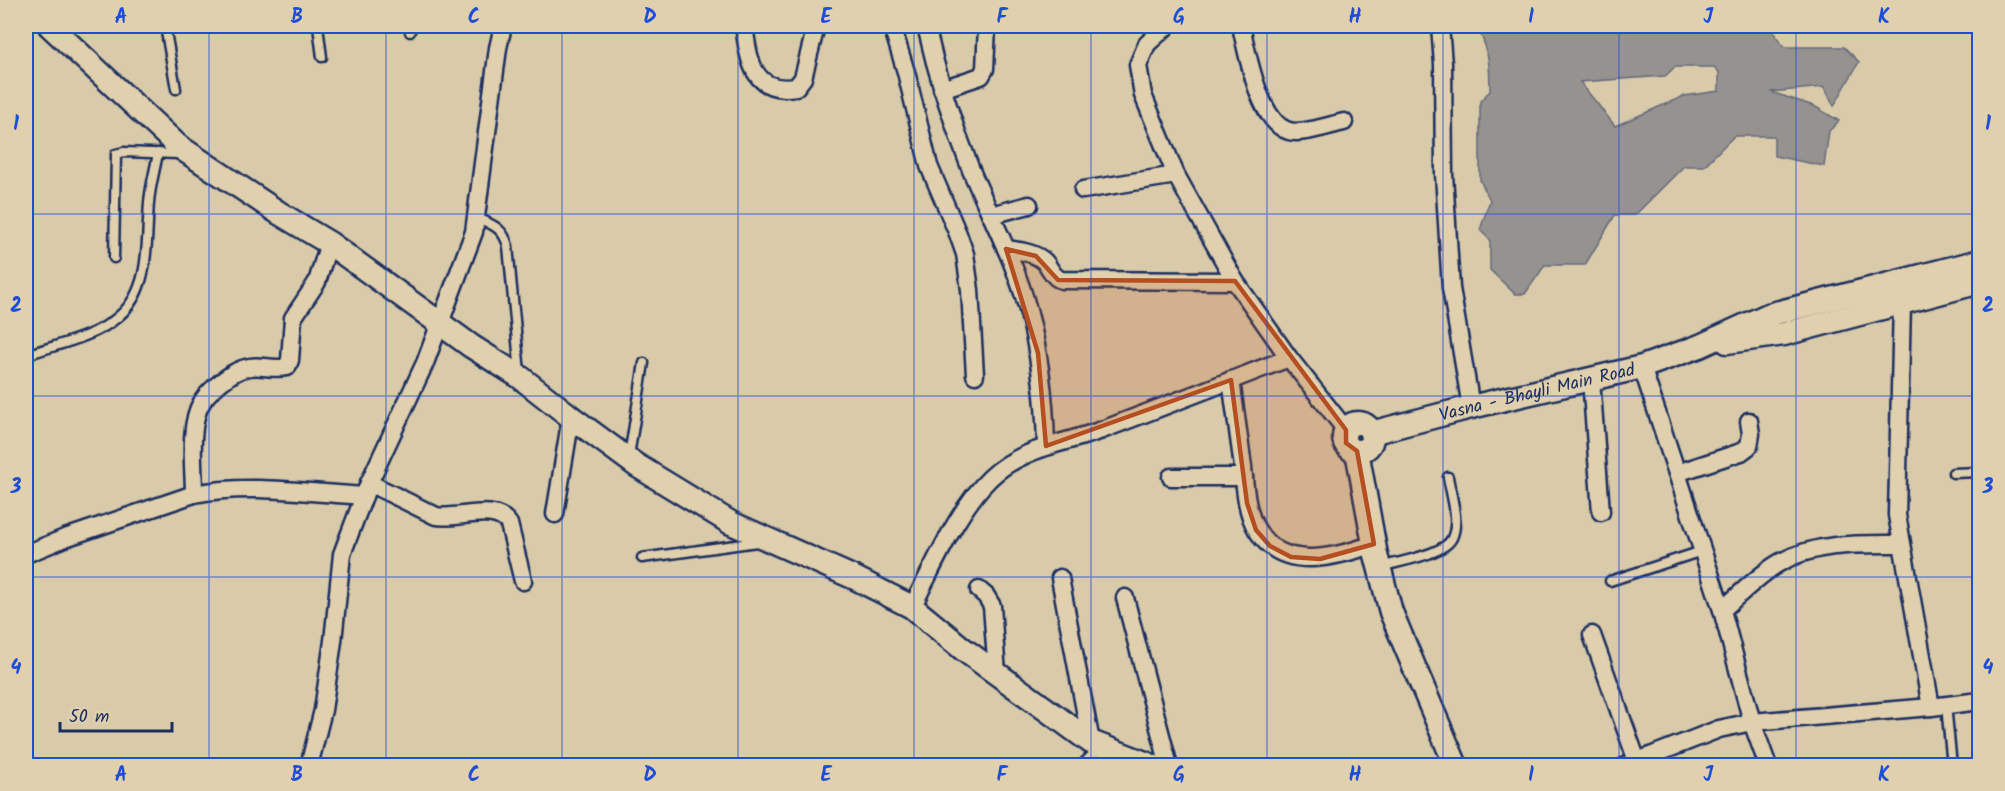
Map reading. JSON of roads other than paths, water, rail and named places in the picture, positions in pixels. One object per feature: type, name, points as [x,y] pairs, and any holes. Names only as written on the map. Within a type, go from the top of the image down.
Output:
[{"type":"street","points":[[50,26],[178,146],[308,232],[329,243],[471,346],[520,377],[628,459],[731,523],[857,579],[912,607],[963,649],[1096,744],[1152,765]]},
{"type":"street","points":[[309,765],[323,710],[342,554],[366,490],[425,363],[474,232],[498,48],[503,26]]},
{"type":"street","points":[[744,26],[754,72],[764,81],[780,89],[796,87],[802,78],[816,26]]},
{"type":"street","points":[[892,26],[929,166],[965,254],[970,290],[975,375]]},
{"type":"street","points":[[926,26],[953,125],[1006,249],[1028,310],[1038,353],[1046,446]]},
{"type":"street","points":[[942,89],[981,76],[985,69],[987,26]]},
{"type":"street","points":[[1167,26],[1147,44],[1138,65],[1143,95],[1176,175],[1235,281],[1289,358],[1346,430]]},
{"type":"street","points":[[1241,26],[1260,100],[1270,116],[1280,126],[1289,131],[1298,132],[1344,122]]},
{"type":"street","points":[[1440,26],[1443,64],[1444,174],[1451,288],[1471,407]]},
{"type":"street","points":[[1083,190],[1176,175]]},
{"type":"street","points":[[991,215],[1029,205]]},
{"type":"street","points":[[194,494],[195,419],[202,400],[235,371],[251,367],[279,369],[286,367],[290,360],[293,318],[317,282],[329,243]]},
{"type":"street","points":[[1006,249],[1036,256],[1044,261],[1057,279],[1062,280],[1235,281]]},
{"type":"street","name":"Vasna - Bhayli Main Road","points":[[1371,433],[1642,367],[1700,346],[1768,315],[1980,261]]},
{"type":"street","name":"Vasna - Bhayli Main Road","points":[[1700,346],[1784,334],[1980,282]]},
{"type":"street","points":[[1902,303],[1897,515],[1901,544],[1938,706]]},
{"type":"street","points":[[912,607],[974,495],[992,477],[1017,459],[1046,446],[1098,431],[1289,358]]},
{"type":"street","points":[[1642,367],[1722,610],[1752,722],[1768,765]]},
{"type":"street","points":[[1591,379],[1601,512]]},
{"type":"street","points":[[1231,380],[1247,503],[1257,530],[1270,546],[1291,556],[1320,559],[1350,553],[1378,555]]},
{"type":"street","points":[[555,514],[571,417]]},
{"type":"street","points":[[1677,473],[1741,452],[1749,446],[1751,434],[1749,421]]},
{"type":"street","points":[[1353,424],[1366,426],[1372,438],[1369,446],[1361,451],[1348,447],[1344,439],[1346,430],[1353,424]]},
{"type":"street","points":[[1356,451],[1391,612],[1465,765]]},
{"type":"street","points":[[1171,477],[1244,477]]},
{"type":"street","points":[[26,554],[73,535],[194,494],[221,490],[366,490],[436,516],[447,518],[488,513],[505,517],[509,524],[523,582]]},
{"type":"street","points":[[1722,610],[1777,564],[1803,551],[1854,544],[1901,544]]},
{"type":"street","points":[[1060,578],[1096,744]]},
{"type":"street","points":[[979,590],[992,606],[997,674]]},
{"type":"street","points":[[1125,598],[1169,765]]},
{"type":"street","points":[[1592,635],[1631,763],[1719,729],[1752,722],[1980,701]]},
{"type":"lane","points":[[165,26],[176,89]]},
{"type":"lane","points":[[318,26],[322,57]]},
{"type":"lane","points":[[114,258],[116,154],[124,152],[191,154]]},
{"type":"lane","points":[[26,355],[90,333],[118,318],[129,306],[138,290],[143,273],[150,194],[158,153]]},
{"type":"lane","points":[[476,217],[499,228],[506,236],[520,377]]},
{"type":"lane","points":[[628,459],[644,363]]},
{"type":"lane","points":[[1953,473],[1980,472]]},
{"type":"lane","points":[[1378,555],[1421,556],[1446,546],[1452,539],[1454,526],[1448,477]]},
{"type":"lane","points":[[642,558],[767,540]]},
{"type":"lane","points":[[1610,581],[1702,551]]},
{"type":"lane","points":[[1938,706],[1952,765]]},
{"type":"lane","points":[[1081,765],[1096,744]]}]
